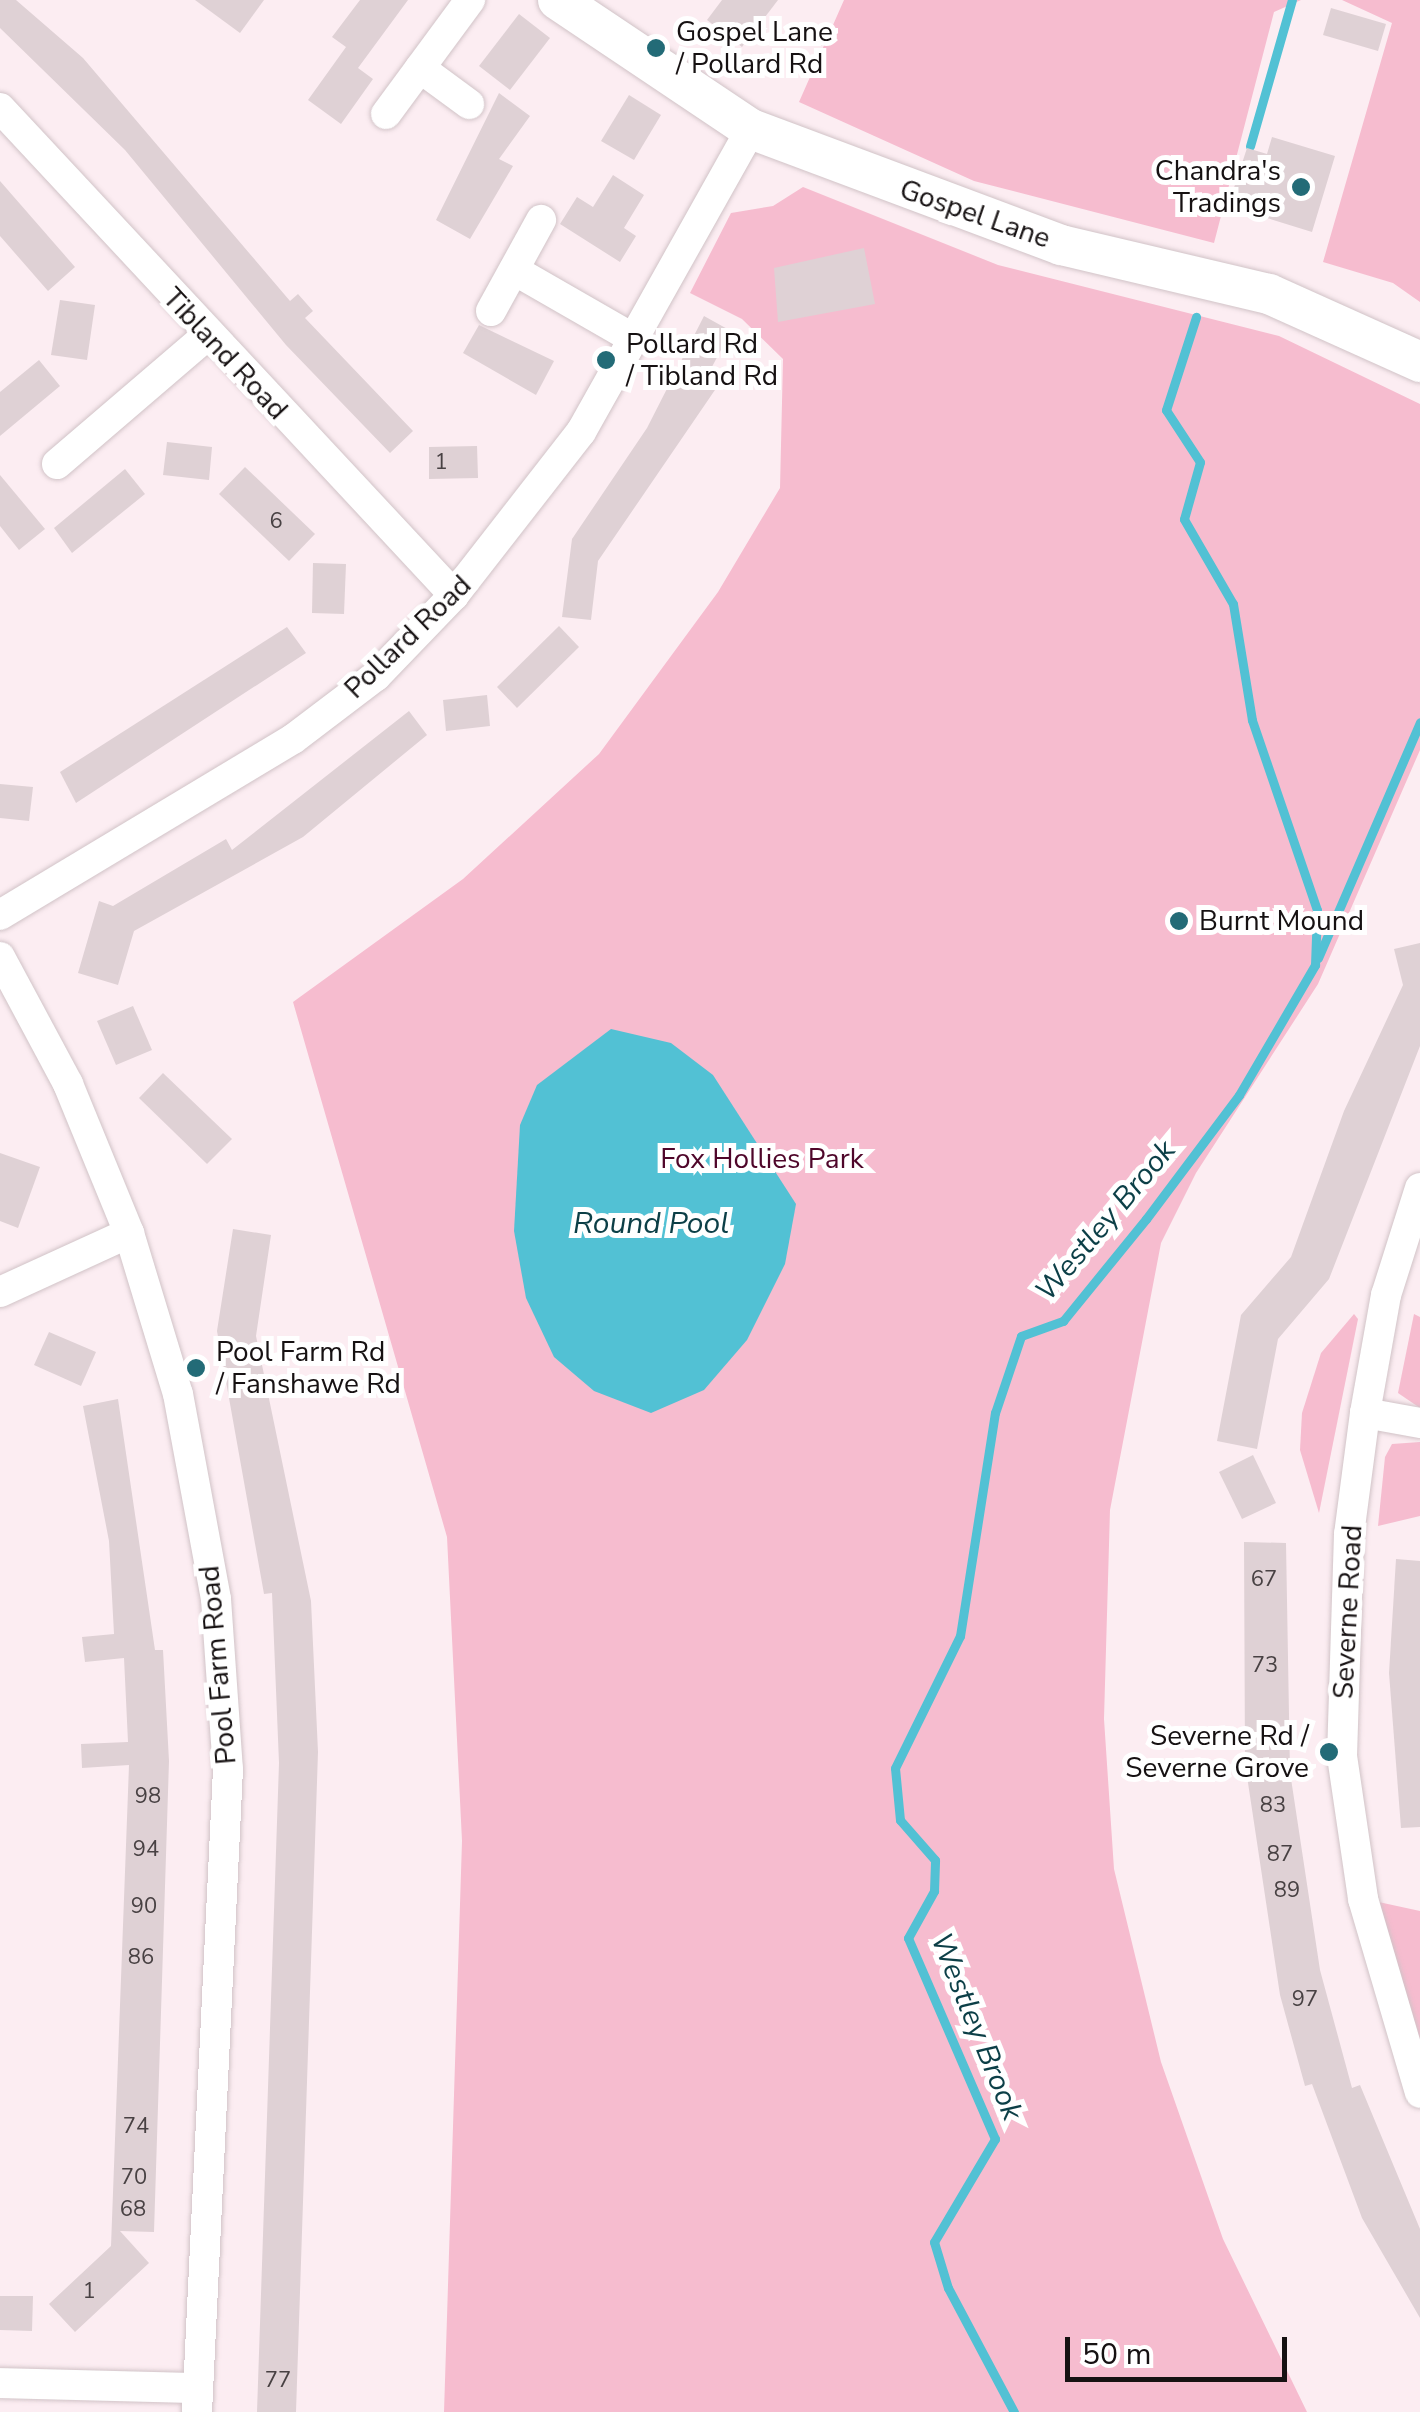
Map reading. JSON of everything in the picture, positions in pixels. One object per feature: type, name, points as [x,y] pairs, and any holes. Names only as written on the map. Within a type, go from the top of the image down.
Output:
[{"type":"street","points":[[386,114],[470,0]]},
{"type":"street","name":"Gospel Lane","points":[[558,0],[750,129],[1061,244],[1270,294],[1420,362]]},
{"type":"street","points":[[420,68],[469,104]]},
{"type":"street","name":"Tibland Road","points":[[0,108],[205,337],[454,595]]},
{"type":"street","name":"Pollard Road","points":[[0,915],[293,739],[376,676],[454,595],[540,490],[634,339],[750,129]]},
{"type":"street","points":[[492,311],[540,220]]},
{"type":"street","points":[[514,270],[634,339]]},
{"type":"street","points":[[57,464],[205,337]]},
{"type":"street","name":"Pool Farm Road","points":[[0,957],[68,1084],[129,1233],[186,1431],[216,1599],[228,1769],[197,2400]]},
{"type":"street","name":"Severne Road","points":[[1420,1188],[1386,1295],[1365,1413],[1349,1534],[1342,1756],[1406,2012],[1420,2093]]},
{"type":"street","points":[[0,1292],[129,1233]]},
{"type":"street","points":[[1365,1413],[1420,1423]]},
{"type":"street","points":[[0,2383],[197,2400]]},
{"type":"green space","points":[[844,0],[1301,0],[1274,12],[1214,243],[974,181],[799,102]]},
{"type":"green space","points":[[1342,0],[1420,0],[1420,302],[1393,283],[1323,262],[1392,23]]},
{"type":"green space","name":"Fox Hollies Park","points":[[803,187],[998,265],[1279,336],[1420,404],[1420,750],[1318,984],[1196,1173],[1161,1243],[1110,1510],[1104,1719],[1114,1869],[1161,2062],[1223,2239],[1307,2412],[444,2412],[462,1841],[447,1537],[293,1002],[463,879],[599,754],[718,592],[780,488],[783,359],[742,319],[690,293],[731,213],[773,206]]},
{"type":"green space","points":[[1354,1314],[1358,1319],[1319,1513],[1300,1450],[1302,1413],[1321,1353]]},
{"type":"green space","points":[[1414,1314],[1420,1317],[1420,1408],[1398,1393]]},
{"type":"green space","points":[[1420,1442],[1420,1516],[1378,1526],[1385,1457],[1392,1444]]},
{"type":"green space","points":[[1374,1901],[1420,1911],[1420,2066]]},
{"type":"water","name":"Round Pool","points":[[611,1029],[671,1043],[713,1075],[796,1204],[785,1264],[747,1340],[704,1390],[651,1413],[594,1391],[554,1357],[526,1298],[514,1231],[520,1125],[537,1085]]},
{"type":"building","points":[[0,0],[16,0],[83,58],[290,301],[298,294],[313,311],[305,318],[413,431],[390,453],[286,345],[125,150],[0,28]]},
{"type":"building","points":[[195,0],[264,0],[240,33]]},
{"type":"building","points":[[360,0],[408,0],[358,68],[373,79],[341,124],[308,100],[346,47],[332,37]]},
{"type":"building","points":[[722,0],[778,0],[742,47],[707,20]]},
{"type":"building","points":[[1331,8],[1386,24],[1378,51],[1323,35]]},
{"type":"building","points":[[519,14],[550,38],[510,90],[479,66]]},
{"type":"building","points":[[499,93],[530,116],[499,159],[513,166],[470,239],[436,220]]},
{"type":"building","points":[[629,95],[661,115],[634,160],[601,141]]},
{"type":"building","points":[[1272,137],[1335,156],[1312,232],[1228,206],[1247,148],[1267,154]]},
{"type":"building","points":[[613,175],[644,195],[624,228],[636,236],[620,262],[560,224],[577,197],[593,207]]},
{"type":"building","points":[[0,181],[75,267],[48,291],[0,236]]},
{"type":"building","points":[[864,248],[875,304],[778,322],[774,268]]},
{"type":"building","points":[[60,300],[95,305],[87,360],[51,355]]},
{"type":"building","points":[[704,316],[731,331],[705,380],[717,387],[598,561],[591,620],[562,617],[572,539],[647,428]]},
{"type":"building","points":[[479,325],[554,361],[536,395],[463,353]]},
{"type":"building","points":[[39,360],[60,386],[0,436],[0,392]]},
{"type":"building","points":[[167,442],[212,447],[209,480],[163,475]]},
{"type":"building","points":[[477,446],[478,478],[429,479],[429,447]]},
{"type":"building","points":[[245,467],[315,534],[289,561],[219,494]]},
{"type":"building","points":[[125,469],[145,494],[72,553],[54,528]]},
{"type":"building","points":[[0,475],[45,529],[19,550],[0,526]]},
{"type":"building","points":[[313,563],[346,564],[344,614],[312,613]]},
{"type":"building","points":[[559,626],[579,647],[517,708],[497,687]]},
{"type":"building","points":[[287,627],[306,653],[76,803],[60,772]]},
{"type":"building","points":[[487,695],[490,726],[446,731],[443,700]]},
{"type":"building","points":[[409,711],[427,735],[303,837],[134,931],[118,985],[78,973],[99,901],[113,906],[226,839],[232,850]]},
{"type":"building","points":[[0,784],[33,787],[29,821],[0,818]]},
{"type":"building","points":[[1420,943],[1420,1046],[1329,1279],[1278,1339],[1257,1449],[1217,1441],[1241,1315],[1291,1257],[1344,1111],[1403,985],[1394,949]]},
{"type":"building","points":[[133,1006],[152,1050],[116,1065],[97,1021]]},
{"type":"building","points":[[163,1073],[232,1139],[207,1164],[139,1098]]},
{"type":"building","points":[[0,1153],[40,1167],[18,1228],[0,1221]]},
{"type":"building","points":[[233,1229],[271,1235],[256,1336],[311,1601],[318,1752],[296,2412],[257,2412],[279,1763],[272,1593],[264,1594],[217,1331]]},
{"type":"building","points":[[49,1332],[96,1352],[81,1386],[34,1365]]},
{"type":"building","points":[[118,1399],[155,1650],[163,1650],[169,1761],[154,2232],[120,2231],[149,2263],[75,2332],[49,2304],[111,2246],[129,1765],[82,1768],[81,1744],[128,1742],[124,1658],[85,1662],[82,1637],[114,1634],[109,1541],[83,1406]]},
{"type":"building","points":[[1253,1455],[1276,1503],[1242,1519],[1219,1472]]},
{"type":"building","points":[[1244,1542],[1286,1543],[1290,1772],[1320,1970],[1352,2088],[1360,2085],[1420,2229],[1420,2318],[1362,2218],[1312,2084],[1305,2086],[1280,1995],[1245,1763]]},
{"type":"building","points":[[1396,1559],[1420,1561],[1420,1827],[1401,1828],[1389,1673]]},
{"type":"building","points":[[0,2296],[33,2296],[32,2331],[0,2330]]},
{"type":"waterway","name":"Westley Brook","points":[[1250,146],[1292,0]]},
{"type":"waterway","name":"Westley Brook","points":[[1014,2412],[948,2288],[934,2242],[995,2139],[908,1938],[934,1891],[935,1860],[900,1820],[895,1768],[960,1636],[995,1413],[1021,1336],[1063,1321],[1146,1219],[1239,1095],[1315,965],[1317,910],[1252,720],[1233,604],[1184,519],[1200,462],[1166,410],[1196,317]]},
{"type":"waterway","points":[[1318,958],[1420,722]]},
{"type":"place","name":"Gospel Lane / Pollard Rd","points":[[656,48]]},
{"type":"place","name":"Chandra's Tradings","points":[[1301,187]]},
{"type":"place","name":"Pollard Rd / Tibland Rd","points":[[606,360]]},
{"type":"place","name":"Burnt Mound","points":[[1179,921]]},
{"type":"place","name":"Pool Farm Rd / Fanshawe Rd","points":[[196,1368]]},
{"type":"place","name":"Severne Rd / Severne Grove","points":[[1329,1752]]}]
